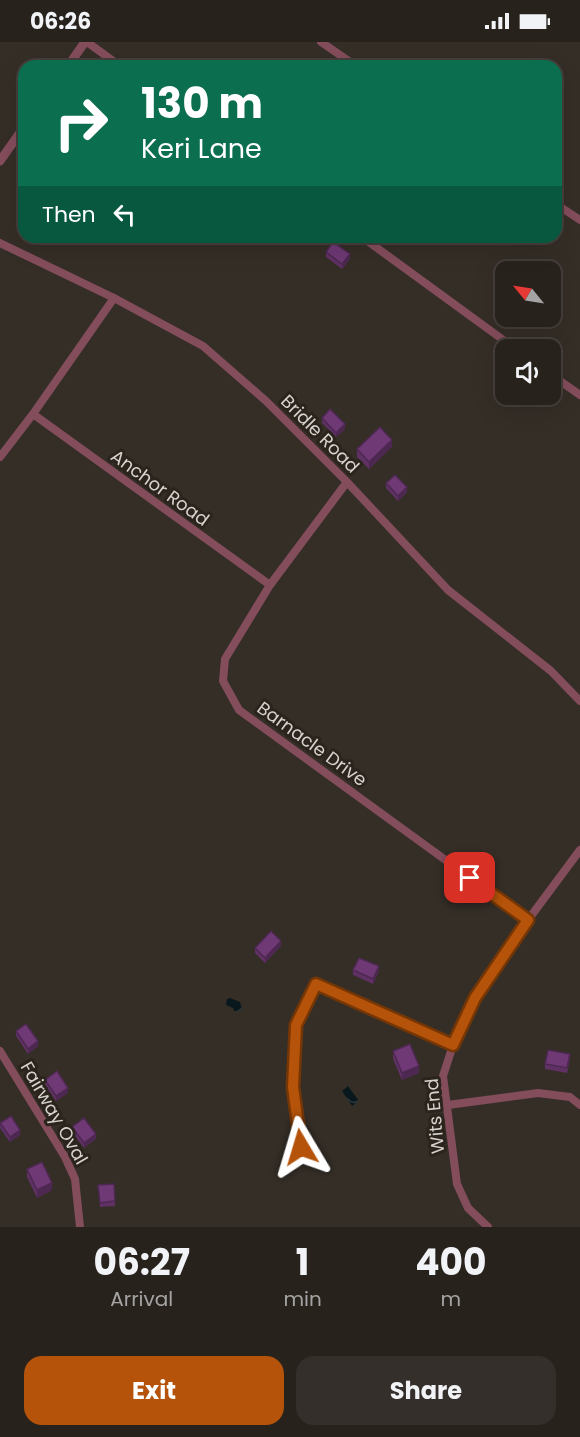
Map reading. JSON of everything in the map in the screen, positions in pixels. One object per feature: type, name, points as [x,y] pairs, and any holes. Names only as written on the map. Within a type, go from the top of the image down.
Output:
[{"type":"street","points":[[72,60],[86,42],[112,60]]},
{"type":"street","points":[[321,42],[347,60]]},
{"type":"street","points":[[0,161],[18,136]]},
{"type":"street","points":[[562,208],[580,220]]},
{"type":"street","name":"Bridle Road","points":[[0,243],[114,298],[203,346],[266,402],[347,482],[448,590],[551,671],[580,701]]},
{"type":"street","points":[[370,243],[502,339]]},
{"type":"street","points":[[0,457],[114,298]]},
{"type":"street","points":[[561,382],[580,395]]},
{"type":"street","name":"Anchor Road","points":[[33,414],[270,585]]},
{"type":"street","name":"Barnacle Drive","points":[[347,482],[270,585],[225,659],[223,681],[239,710],[528,920]]},
{"type":"street","name":"Wits End","points":[[488,1227],[468,1208],[457,1184],[443,1076],[453,1045],[475,998],[528,920],[580,850]]},
{"type":"street","points":[[301,1147],[293,1087],[296,1025],[316,984],[453,1045]]},
{"type":"street","name":"Fairway Oval","points":[[0,1051],[65,1157],[75,1179],[80,1227]]},
{"type":"street","points":[[448,1105],[538,1093],[570,1097],[580,1105]]},
{"type":"water","points":[[227,999],[240,1002],[242,1008],[240,1011],[234,1011],[226,1005]]},
{"type":"water","points":[[348,1086],[359,1101],[352,1106],[342,1091]]},
{"type":"building","points":[[334,243],[350,254],[342,264],[326,252]]},
{"type":"building","points":[[330,409],[345,424],[336,433],[322,418]]},
{"type":"building","points":[[380,427],[392,440],[369,462],[357,449]]},
{"type":"building","points":[[395,475],[407,487],[398,496],[386,483]]},
{"type":"building","points":[[271,931],[281,941],[265,958],[255,948]]},
{"type":"building","points":[[359,958],[379,966],[373,979],[353,970]]},
{"type":"building","points":[[26,1024],[38,1041],[28,1049],[16,1031]]},
{"type":"building","points":[[410,1044],[419,1066],[402,1073],[393,1051]]},
{"type":"building","points":[[548,1050],[570,1054],[567,1068],[545,1064]]},
{"type":"building","points":[[57,1071],[68,1088],[56,1096],[45,1080]]},
{"type":"building","points":[[11,1116],[20,1130],[10,1137],[0,1123]]},
{"type":"building","points":[[84,1118],[96,1134],[84,1143],[72,1127]]},
{"type":"building","points":[[42,1162],[52,1183],[37,1190],[27,1169]]},
{"type":"building","points":[[114,1184],[115,1201],[100,1203],[98,1185]]},
{"type":"route","points":[[301,1147],[293,1087],[296,1025],[316,984],[453,1045],[475,998],[528,920],[470,878]]}]
